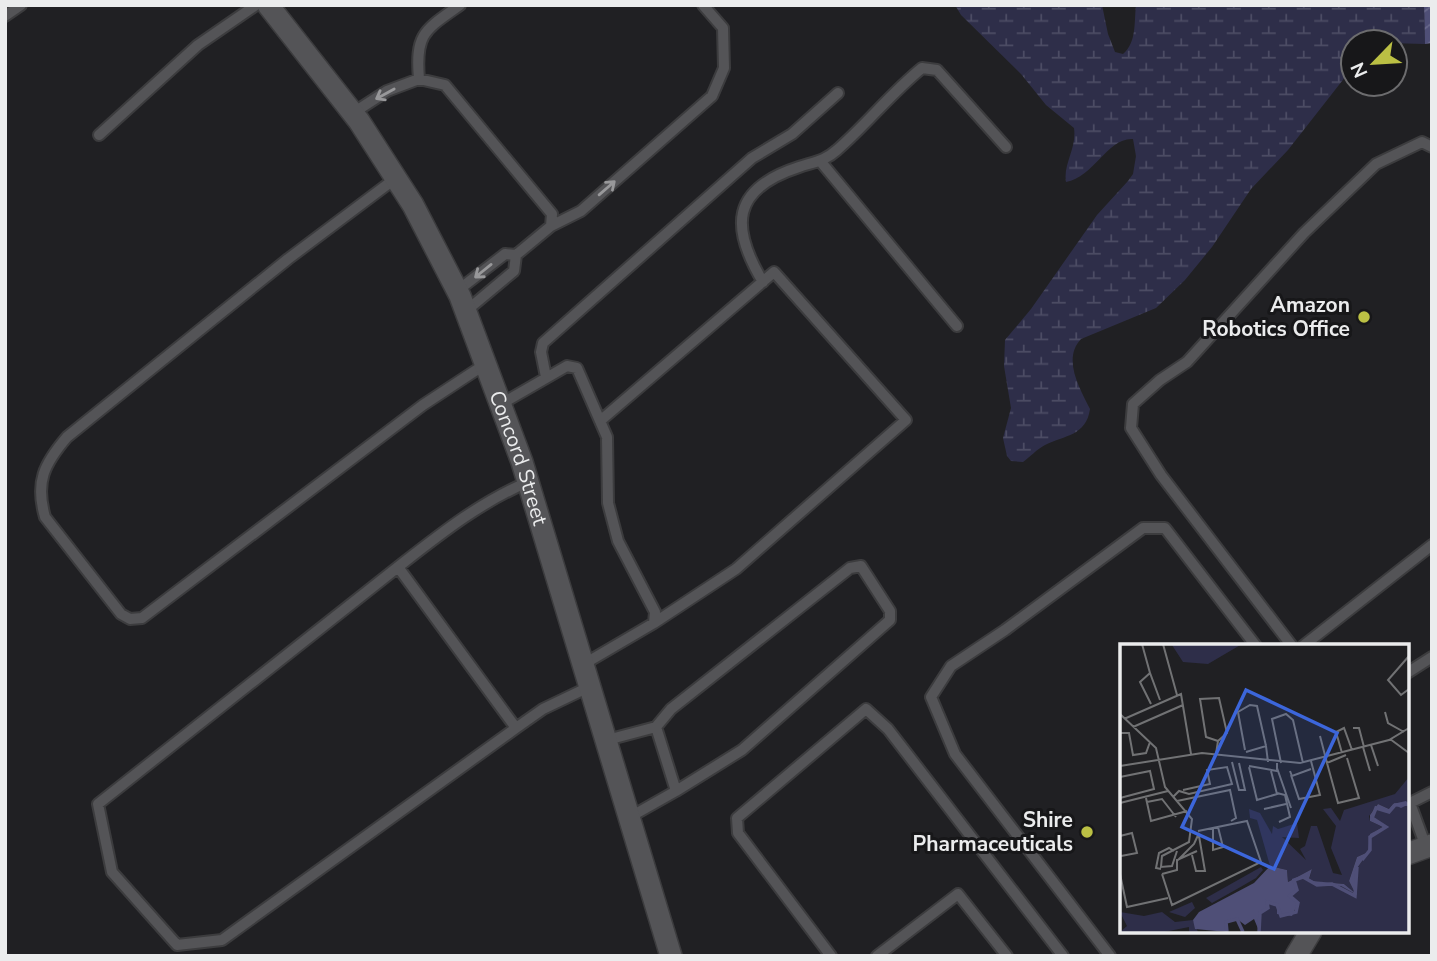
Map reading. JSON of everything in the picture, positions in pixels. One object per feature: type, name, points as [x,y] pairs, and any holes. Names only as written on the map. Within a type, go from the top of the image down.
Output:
[{"type":"street","name":"Concord Street","points":[[268,5],[353,113],[396,178],[413,205],[466,311],[528,482],[671,956]]},
{"type":"street","points":[[1296,956],[1310,933]]},
{"type":"lane","points":[[5,16],[21,5]]},
{"type":"lane","points":[[99,135],[198,45],[256,5]]},
{"type":"lane","points":[[419,79],[417,58],[425,30],[460,5]]},
{"type":"lane","points":[[466,311],[513,271],[516,255],[551,226],[581,211],[712,96],[724,68],[723,28],[703,5]]},
{"type":"lane","points":[[763,282],[744,246],[741,214],[749,199],[761,185],[799,166],[821,162],[837,150],[922,68],[937,70],[1006,147]]},
{"type":"lane","points":[[353,113],[387,91],[419,79],[445,85],[552,215],[551,226]]},
{"type":"lane","points":[[547,377],[541,352],[543,343],[752,158],[792,134],[838,93]]},
{"type":"lane","points":[[1290,644],[1161,475],[1130,428],[1133,404],[1160,380],[1187,362],[1304,233],[1376,164],[1422,142],[1432,147]]},
{"type":"lane","points":[[821,162],[957,326]]},
{"type":"lane","points":[[396,178],[288,259],[67,437],[46,465],[41,503],[46,517],[121,614],[130,619],[142,618],[423,405],[487,363]]},
{"type":"lane","points":[[457,291],[505,254],[516,255]]},
{"type":"lane","points":[[584,664],[736,569],[906,420],[774,272],[600,421]]},
{"type":"lane","points":[[501,404],[567,366],[577,369],[607,437],[608,503],[618,541],[655,612],[654,622]]},
{"type":"lane","points":[[528,482],[504,492],[454,523],[98,804],[112,872],[177,946],[222,940],[543,709],[591,687]]},
{"type":"lane","points":[[1110,956],[955,754],[931,697],[951,666],[1143,528],[1165,528],[1254,644]]},
{"type":"lane","points":[[1306,644],[1432,545]]},
{"type":"lane","points":[[607,740],[656,727],[671,709],[850,568],[861,566],[890,611],[890,620],[742,750],[677,792],[630,817]]},
{"type":"lane","points":[[398,567],[516,728]]},
{"type":"lane","points":[[1409,672],[1432,657]]},
{"type":"lane","points":[[831,956],[738,834],[737,818],[866,709],[888,729],[1063,956]]},
{"type":"lane","points":[[656,727],[677,792]]},
{"type":"lane","points":[[1422,849],[1409,801],[1432,792]]},
{"type":"lane","points":[[877,956],[958,894],[1007,956]]},
{"type":"green space","points":[[955,5],[1102,5],[1115,52],[1123,54],[1133,38],[1136,5],[1424,5],[1425,44],[1409,44],[1409,28],[1339,28],[1339,85],[1288,150],[1251,189],[1212,247],[1185,280],[1156,308],[1081,339],[1073,356],[1073,365],[1090,409],[1088,418],[1079,430],[1042,447],[1023,462],[1011,461],[1007,456],[1003,438],[1011,408],[1004,366],[1005,340],[1031,309],[1097,215],[1133,174],[1136,156],[1133,139],[1124,140],[1108,150],[1085,173],[1066,182],[1066,168],[1074,143],[1074,128],[1046,105],[1021,74],[961,15]]},
{"type":"water","points":[[1424,5],[1432,5],[1432,43],[1425,44]]},
{"type":"place","name":"Amazon Robotics Office","points":[[1364,317]]},
{"type":"place","name":"Shire Pharmaceuticals","points":[[1087,832]]}]
